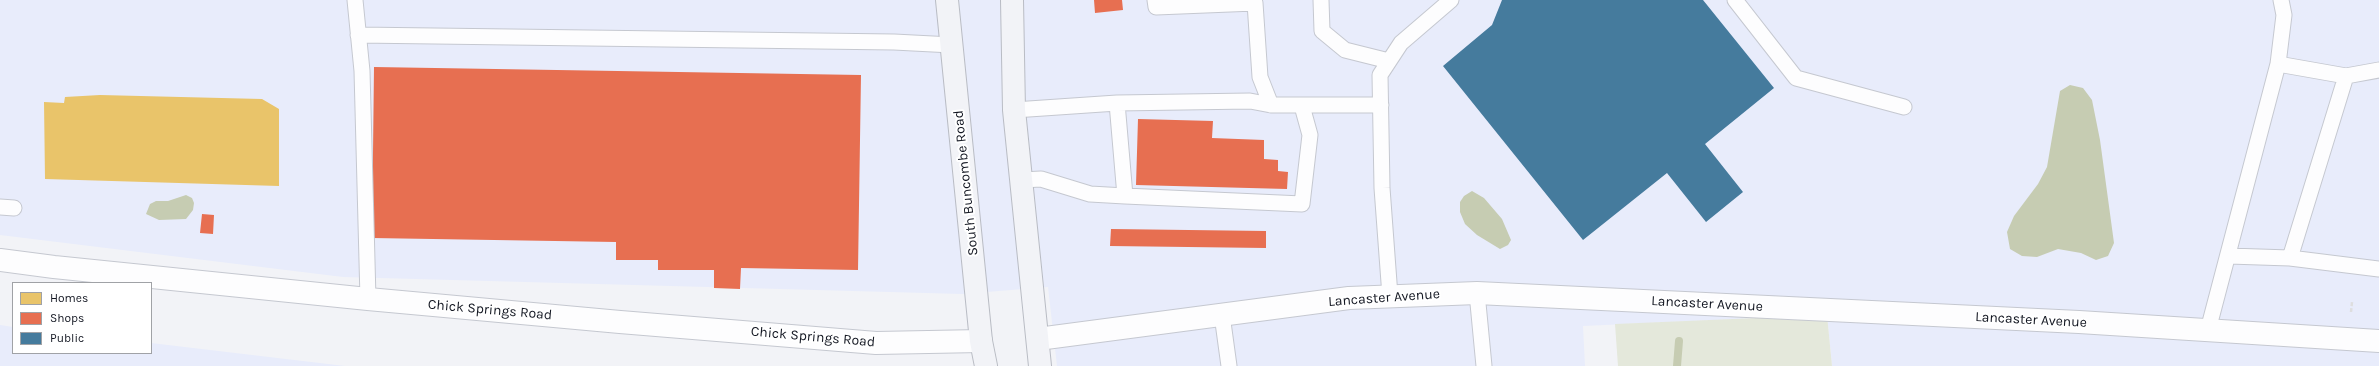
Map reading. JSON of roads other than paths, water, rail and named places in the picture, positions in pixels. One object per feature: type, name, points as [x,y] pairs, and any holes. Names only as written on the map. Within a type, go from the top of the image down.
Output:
[{"type":"main road","name":"South Buncombe Road","points":[[947,0],[982,341],[986,366]]},
{"type":"main road","points":[[1012,0],[1014,110],[1040,366]]},
{"type":"street","name":"Chick Springs Road","points":[[0,260],[54,267],[368,299],[876,343],[982,341]]},
{"type":"street","name":"Lancaster Avenue","points":[[1038,339],[1349,298],[1477,293],[2208,330],[2379,341]]},
{"type":"lane","points":[[355,0],[362,71],[368,299]]},
{"type":"lane","points":[[1155,0],[1156,6],[1255,3],[1260,77],[1271,105]]},
{"type":"lane","points":[[1321,0],[1322,31],[1345,50],[1389,61]]},
{"type":"lane","points":[[1390,296],[1382,188],[1380,75],[1401,43],[1451,0]]},
{"type":"lane","points":[[1735,0],[1796,78],[1904,107]]},
{"type":"lane","points":[[2208,330],[2229,256],[2278,64],[2284,15],[2281,0]]},
{"type":"lane","points":[[358,35],[886,42],[952,45]]},
{"type":"lane","points":[[2278,64],[2346,76],[2379,70]]},
{"type":"lane","points":[[2290,258],[2346,76]]},
{"type":"lane","points":[[1014,110],[1117,103],[1250,101],[1271,105],[1381,106]]},
{"type":"lane","points":[[1117,103],[1125,196]]},
{"type":"lane","points":[[1022,180],[1041,180],[1090,194],[1302,204],[1310,135],[1302,106]]},
{"type":"lane","points":[[2229,256],[2290,258],[2379,269]]},
{"type":"lane","points":[[1477,293],[1484,366]]},
{"type":"lane","points":[[1222,315],[1229,366]]},
{"type":"waterway","points":[[1677,366],[1679,341]]}]
